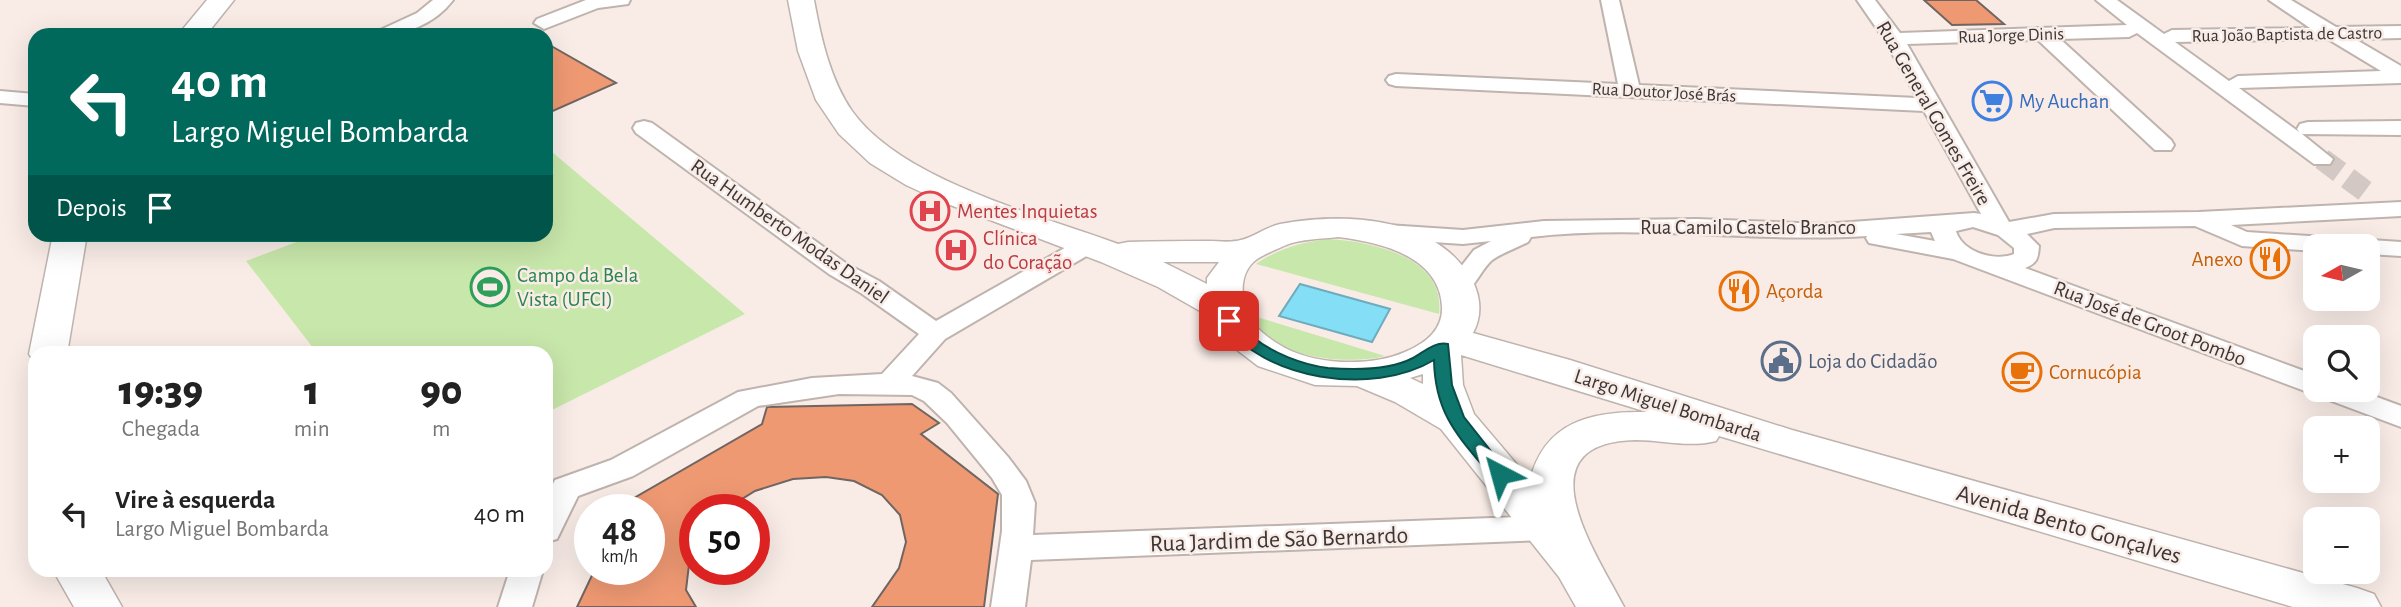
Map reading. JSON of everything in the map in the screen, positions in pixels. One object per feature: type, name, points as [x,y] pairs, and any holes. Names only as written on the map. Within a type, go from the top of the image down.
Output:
[{"type":"main road","points":[[198,28],[221,0]]},
{"type":"main road","points":[[801,0],[807,32],[823,82],[836,108],[873,150],[908,173],[942,190],[1187,285],[1224,310],[1237,331],[1274,358],[1318,372],[1365,375],[1416,363],[1453,320]]},
{"type":"main road","points":[[1224,310],[1223,284],[1235,261],[1246,251],[1273,237],[1300,230],[1338,227],[1395,238],[1423,250],[1450,273],[1453,320],[1443,385],[1455,419],[1575,564],[1600,607]]},
{"type":"main road","points":[[49,346],[69,242]]},
{"type":"main road","points":[[1096,249],[1246,251]]},
{"type":"main road","name":"Largo Miguel Bombarda","points":[[1453,320],[1556,369],[1781,441]]},
{"type":"main road","points":[[1365,375],[1409,393],[1455,419]]},
{"type":"main road","points":[[1575,564],[1551,483],[1554,461],[1570,444],[1592,432],[1625,425],[1674,427],[1781,441]]},
{"type":"main road","name":"Avenida Bento Gonçalves","points":[[1781,441],[2357,607]]},
{"type":"main road","points":[[80,577],[98,607]]},
{"type":"street","points":[[400,28],[424,17],[444,0]]},
{"type":"street","points":[[544,23],[595,3],[621,0]]},
{"type":"street","points":[[1609,0],[1630,90]]},
{"type":"street","name":"Rua General Gomes Freire","points":[[1866,0],[1894,39],[2003,228],[2027,246],[2026,258],[2011,264],[1973,258]]},
{"type":"street","points":[[2105,0],[2322,159]]},
{"type":"street","points":[[2278,0],[2401,76]]},
{"type":"street","name":"Rua Jorge Dinis","points":[[1894,39],[2129,32]]},
{"type":"street","name":"Rua João Baptista de Castro","points":[[2172,36],[2401,32]]},
{"type":"street","points":[[2043,34],[2163,145]]},
{"type":"street","points":[[2238,82],[2401,76]]},
{"type":"street","name":"Rua Doutor José Brás","points":[[1396,80],[1933,105]]},
{"type":"street","points":[[0,97],[28,99]]},
{"type":"street","name":"Rua Humberto Modas Daniel","points":[[644,128],[838,269],[870,287],[935,333]]},
{"type":"street","points":[[2308,129],[2401,128]]},
{"type":"street","points":[[1981,189],[2015,208],[2054,222]]},
{"type":"street","points":[[2365,191],[2395,209]]},
{"type":"street","points":[[2003,228],[2054,222],[2199,219],[2395,209]]},
{"type":"street","points":[[2199,219],[2242,239],[2303,243]]},
{"type":"street","name":"Rua Camilo Castelo Branco","points":[[1364,230],[1463,237],[1544,228],[1697,226],[1824,230],[1974,220],[2003,228]]},
{"type":"street","points":[[1951,223],[1943,233],[1945,239],[1973,258]]},
{"type":"street","name":"Rua Camilo Castelo Branco","points":[[1453,320],[1483,255],[1506,241],[1544,228]]},
{"type":"street","name":"Rua José de Groot Pombo","points":[[1824,230],[1973,258],[2303,381]]},
{"type":"street","points":[[2380,248],[2401,249]]},
{"type":"street","points":[[889,384],[935,333],[1096,249]]},
{"type":"street","points":[[553,515],[566,488],[622,468],[748,399],[766,393],[889,384],[914,386],[930,391],[1002,471],[1018,496],[1008,607]]},
{"type":"street","points":[[2361,402],[2401,417]]},
{"type":"street","name":"Rua Jardim de São Bernardo","points":[[1015,548],[1544,528]]},
{"type":"street","points":[[515,607],[525,577]]},
{"type":"green space","name":"Campo da Bela Vista (UFCI)","points":[[553,153],[745,314],[553,410],[553,346],[312,346],[246,261],[296,242],[553,242]]},
{"type":"green space","points":[[1330,239],[1385,249],[1419,266],[1431,279],[1438,295],[1439,314],[1256,264],[1291,247]]},
{"type":"green space","points":[[1247,314],[1385,356],[1369,359],[1329,359],[1288,349],[1270,341],[1256,329]]},
{"type":"water","points":[[1300,284],[1390,309],[1372,342],[1279,316]]},
{"type":"building","points":[[1924,0],[1976,0],[2004,24],[1952,25]]},
{"type":"building","points":[[553,47],[616,83],[553,111]]},
{"type":"building","points":[[912,404],[939,423],[921,434],[998,494],[984,607],[872,607],[899,568],[906,542],[900,515],[882,495],[854,481],[826,477],[793,479],[750,494],[679,494],[679,585],[687,585],[686,590],[696,607],[577,607],[587,585],[665,585],[665,494],[641,494],[762,424],[767,407]]},
{"type":"tunnel","points":[[2322,159],[2365,191]]},
{"type":"place","name":"My Auchan","points":[[1992,101]]},
{"type":"place","name":"Mentes Inquietas","points":[[930,211]]},
{"type":"place","name":"Clínica do Coração","points":[[956,250]]},
{"type":"place","name":"Anexo","points":[[2270,259]]},
{"type":"place","name":"Campo da Bela Vista (UFCI)","points":[[490,287]]},
{"type":"place","name":"Açorda","points":[[1739,291]]},
{"type":"place","name":"Loja do Cidadão","points":[[1781,361]]},
{"type":"place","name":"Cornucópia","points":[[2022,372]]},
{"type":"route","points":[[1229,321],[1247,341],[1274,358],[1290,365],[1327,373],[1383,373],[1416,363],[1442,348],[1443,385],[1455,419],[1500,474]]}]
